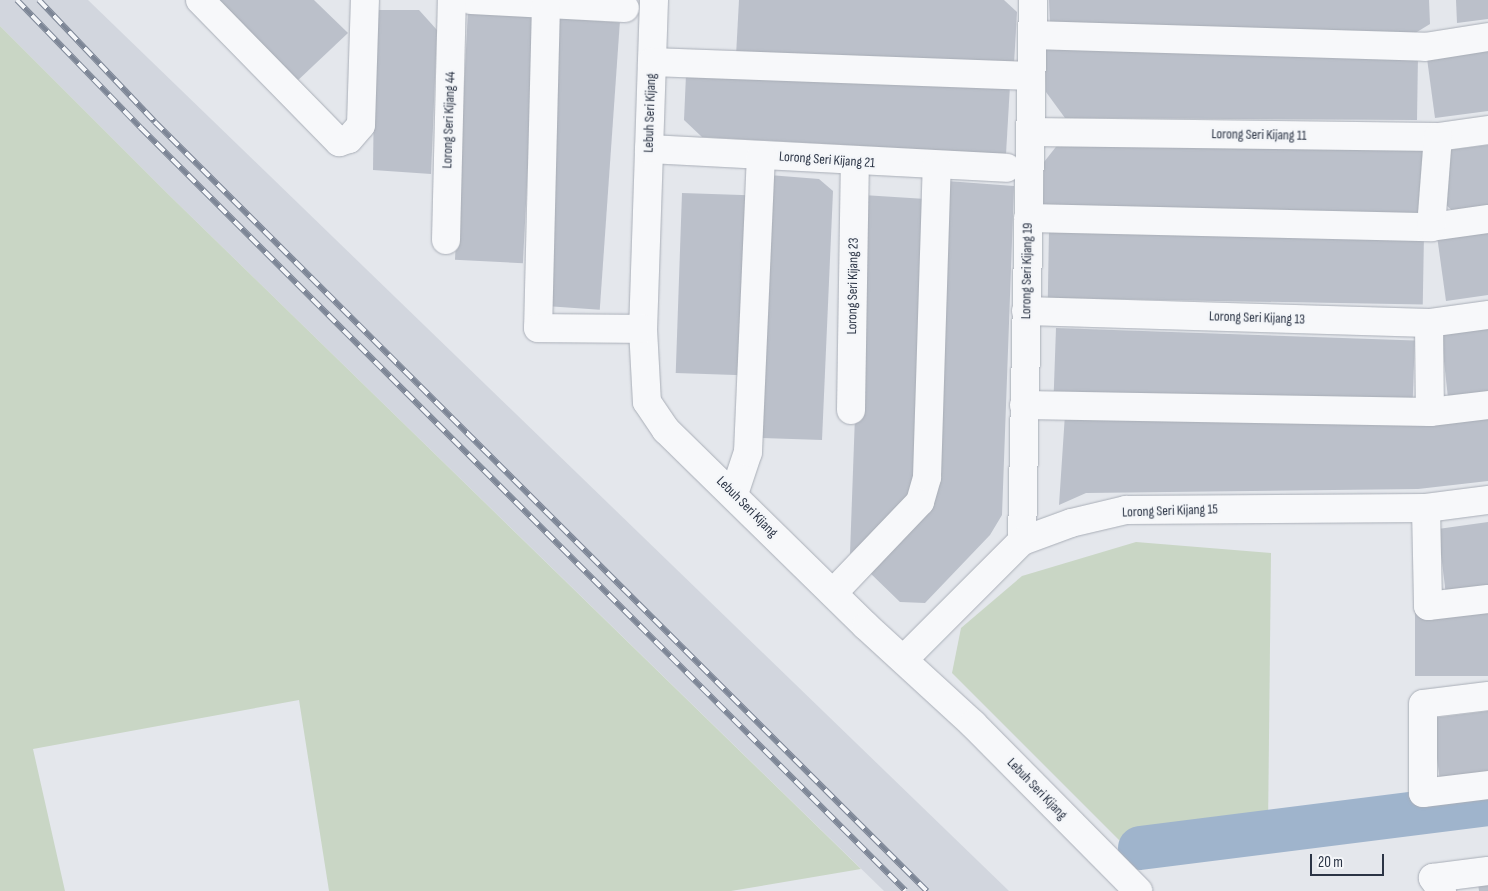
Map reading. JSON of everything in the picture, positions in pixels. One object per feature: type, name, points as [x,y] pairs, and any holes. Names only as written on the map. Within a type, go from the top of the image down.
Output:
[{"type":"street","points":[[200,0],[339,142],[349,139],[361,125],[365,0]]},
{"type":"street","name":"Lorong Seri Kijang 44","points":[[446,240],[452,0]]},
{"type":"street","points":[[471,0],[625,8]]},
{"type":"street","name":"Lebuh Seri Kijang","points":[[654,0],[643,329],[647,402],[666,430],[734,494],[833,593],[973,724],[1138,891]]},
{"type":"street","name":"Lorong Seri Kijang 19","points":[[1022,541],[1033,0]]},
{"type":"street","points":[[546,4],[538,328],[643,329]]},
{"type":"street","points":[[1032,35],[1425,47],[1488,37]]},
{"type":"street","points":[[652,62],[1031,76]]},
{"type":"street","name":"Lorong Seri Kijang 11","points":[[1030,132],[1438,137],[1488,130]]},
{"type":"street","points":[[1431,227],[1438,137]]},
{"type":"street","name":"Lorong Seri Kijang 21","points":[[649,149],[855,162],[1006,168]]},
{"type":"street","points":[[734,494],[748,452],[761,155]]},
{"type":"street","name":"Lorong Seri Kijang 23","points":[[850,410],[855,162]]},
{"type":"street","points":[[833,593],[920,502],[927,477],[937,166]]},
{"type":"street","points":[[1028,218],[1431,227],[1488,219]]},
{"type":"street","name":"Lorong Seri Kijang 13","points":[[1026,311],[1429,323],[1488,314]]},
{"type":"street","points":[[1429,323],[1430,412]]},
{"type":"street","points":[[1024,404],[1430,412],[1488,405]]},
{"type":"street","name":"Lorong Seri Kijang 15","points":[[904,659],[1022,541],[1071,523],[1126,510],[1426,508],[1488,500]]},
{"type":"street","points":[[1426,508],[1428,606],[1488,599]]},
{"type":"street","points":[[1488,696],[1423,704],[1423,793],[1488,785]]},
{"type":"street","points":[[1442,891],[1433,878],[1488,871]]},
{"type":"shaded area","points":[[0,0],[88,0],[1009,891],[884,891],[169,195],[0,26]]},
{"type":"green space","points":[[0,26],[169,195],[861,869],[731,891],[329,891],[299,700],[33,749],[65,891],[0,891]]},
{"type":"green space","points":[[1136,542],[1271,553],[1268,829],[1128,849],[952,673],[961,628],[1022,576]]},
{"type":"building","points":[[214,0],[314,0],[348,33],[295,83]]},
{"type":"building","points":[[739,0],[1004,0],[1017,12],[1014,64],[736,56]]},
{"type":"building","points":[[1049,0],[1429,0],[1430,24],[1412,35],[1050,25]]},
{"type":"building","points":[[1456,0],[1488,0],[1488,19],[1457,23]]},
{"type":"building","points":[[375,10],[419,10],[437,30],[431,174],[373,170]]},
{"type":"building","points":[[468,11],[536,15],[523,263],[455,260]]},
{"type":"building","points":[[555,18],[620,23],[600,310],[535,305]]},
{"type":"building","points":[[1488,43],[1488,111],[1435,118],[1426,51]]},
{"type":"building","points":[[1045,46],[1418,54],[1417,120],[1065,118],[1046,92]]},
{"type":"building","points":[[686,75],[1010,85],[1006,154],[702,137],[684,120]]},
{"type":"building","points":[[1059,143],[1428,149],[1420,218],[1043,208],[1044,162]]},
{"type":"building","points":[[1488,145],[1488,211],[1458,216],[1445,204],[1448,150]]},
{"type":"building","points":[[769,175],[819,179],[833,191],[822,440],[759,438]]},
{"type":"building","points":[[947,181],[1014,186],[1002,515],[990,535],[925,603],[900,602],[869,572],[930,508]]},
{"type":"building","points":[[682,193],[749,195],[743,375],[676,373]]},
{"type":"building","points":[[863,195],[926,199],[914,493],[850,554]]},
{"type":"building","points":[[1488,229],[1488,295],[1446,301],[1437,236]]},
{"type":"building","points":[[1049,230],[1424,237],[1423,305],[1048,298]]},
{"type":"building","points":[[1488,327],[1488,394],[1448,398],[1441,333]]},
{"type":"building","points":[[1056,328],[1415,341],[1413,403],[1054,391]]},
{"type":"building","points":[[1065,414],[1488,418],[1488,481],[1418,489],[1086,493],[1059,505]]},
{"type":"building","points":[[1488,522],[1488,589],[1446,595],[1438,529]]},
{"type":"building","points":[[1415,611],[1488,611],[1488,676],[1415,676]]},
{"type":"building","points":[[1488,711],[1488,776],[1440,782],[1432,718]]},
{"type":"building","points":[[1488,874],[1488,891],[1479,891],[1477,876]]},
{"type":"waterway","points":[[1140,848],[1488,804]]},
{"type":"railway","points":[[17,0],[141,128],[906,891]]},
{"type":"railway","points":[[39,0],[155,122],[927,891]]}]
